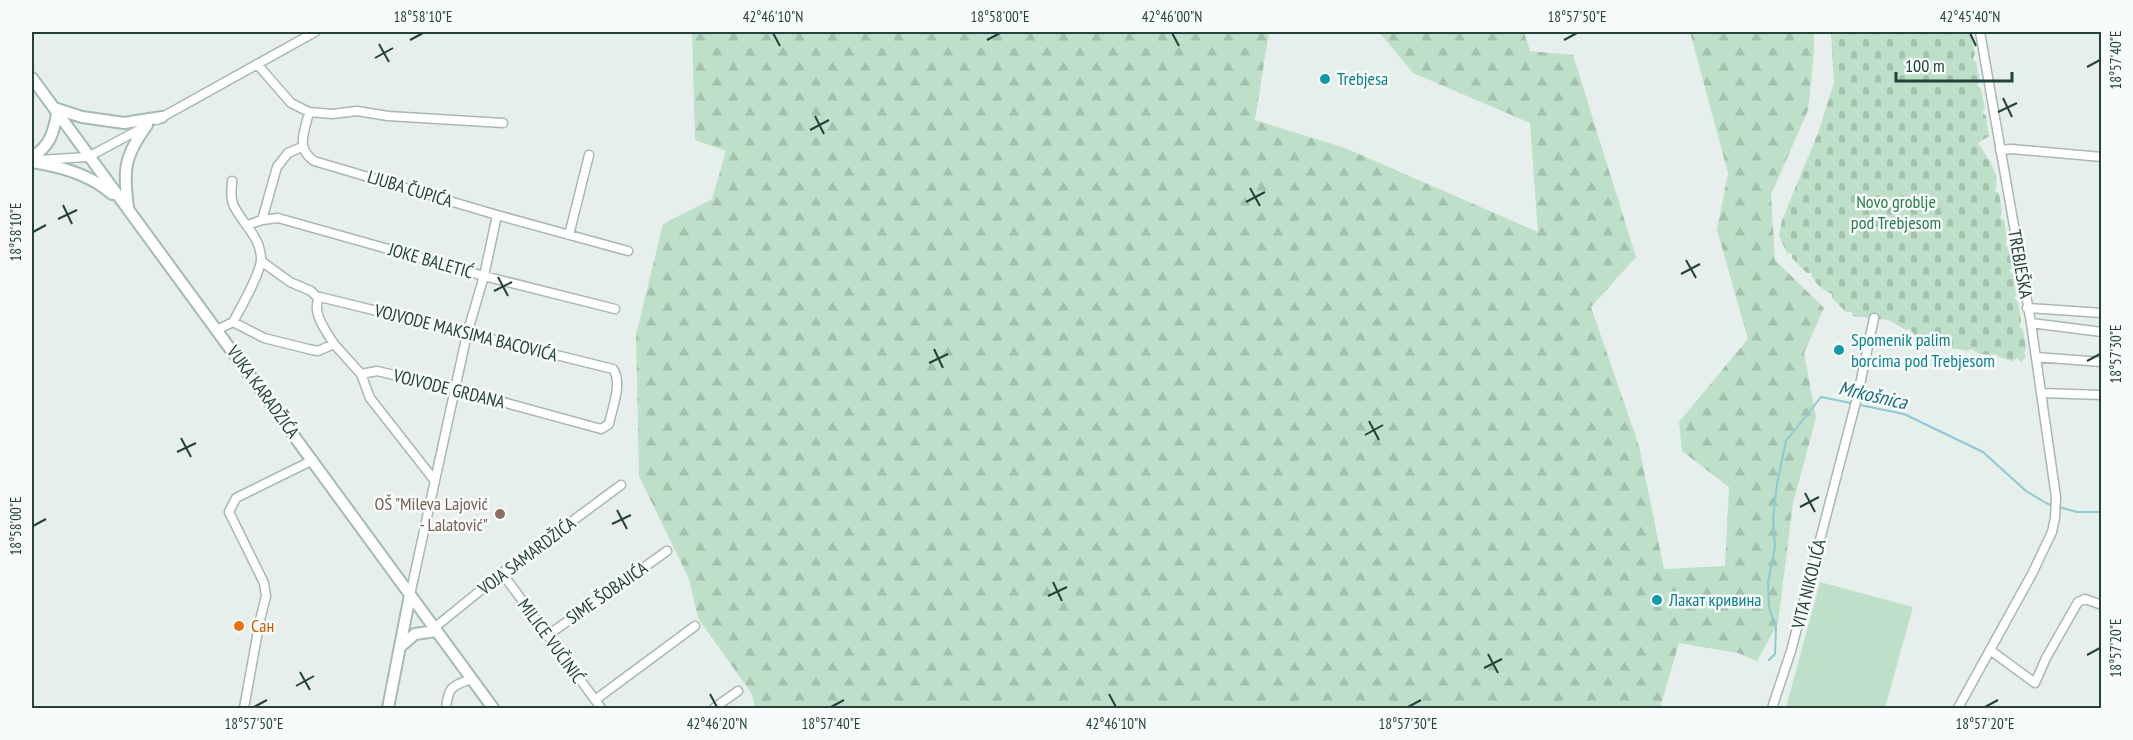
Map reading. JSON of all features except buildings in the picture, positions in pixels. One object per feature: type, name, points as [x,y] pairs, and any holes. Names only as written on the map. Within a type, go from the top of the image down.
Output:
[{"type":"street","points":[[32,160],[88,157],[315,32]]},
{"type":"street","name":"TREBJEŠKA","points":[[1980,32],[2031,323],[2056,497],[2052,532],[2032,574],[1990,650]]},
{"type":"street","points":[[257,64],[291,103],[309,112],[332,114],[357,111],[388,116],[503,123]]},
{"type":"street","name":"VUKA KARADŽIĆA","points":[[32,78],[493,708]]},
{"type":"street","points":[[32,160],[48,144],[55,130],[55,111],[124,123],[162,117]]},
{"type":"street","points":[[262,220],[277,167],[288,153],[302,147],[309,112]]},
{"type":"street","points":[[128,208],[124,180],[128,156],[147,125]]},
{"type":"street","name":"LJUBA ČUPIĆA","points":[[302,147],[303,153],[314,161],[628,251]]},
{"type":"street","points":[[2000,150],[2102,157]]},
{"type":"street","points":[[569,235],[589,155]]},
{"type":"street","points":[[32,160],[90,180],[108,191],[128,208]]},
{"type":"street","points":[[217,330],[233,322],[246,298],[261,261],[256,239],[234,206],[231,196],[232,181]]},
{"type":"street","points":[[388,708],[435,480],[467,334],[484,276],[496,215]]},
{"type":"street","name":"JOKE BALETIĆ","points":[[248,225],[278,218],[484,276],[615,309]]},
{"type":"street","name":"VOJVODE MAKSIMA BACOVIĆA","points":[[261,261],[290,282],[311,291],[319,298],[323,297],[613,369]]},
{"type":"street","points":[[319,298],[316,307],[319,317],[334,344],[361,374],[370,398],[435,480]]},
{"type":"street","points":[[2027,308],[2102,313]]},
{"type":"street","name":"VITA NIKOLIĆA","points":[[1772,708],[1791,651],[1858,394],[1874,318]]},
{"type":"street","points":[[233,322],[264,338],[308,349],[318,351],[334,344]]},
{"type":"street","points":[[2031,323],[2102,332]]},
{"type":"street","points":[[2036,357],[2102,362]]},
{"type":"street","name":"VOJVODE GRDANA","points":[[361,374],[377,371],[455,389],[601,429],[609,424],[617,385],[618,375],[613,369]]},
{"type":"street","points":[[2041,393],[2102,394]]},
{"type":"street","points":[[244,708],[266,596],[264,583],[229,512],[236,498],[312,460]]},
{"type":"street","name":"VOJA SAMARDŽIĆA","points":[[435,630],[502,573],[621,485]]},
{"type":"street","name":"SIME ŠOBAJIĆA","points":[[548,635],[667,551]]},
{"type":"street","name":"MILICE VUČINIĆ","points":[[502,573],[601,708]]},
{"type":"street","points":[[1958,708],[1990,650],[2035,683],[2046,658],[2078,603],[2085,599],[2102,605]]},
{"type":"street","points":[[595,700],[640,664],[695,626]]},
{"type":"street","points":[[400,647],[415,634],[435,630]]},
{"type":"street","points":[[446,708],[449,690],[452,686],[471,679]]},
{"type":"street","points":[[714,708],[738,691]]},
{"type":"green space","name":"Trebjesa","points":[[692,32],[1269,32],[1255,120],[1345,148],[1538,232],[1530,123],[1413,73],[1379,32],[1524,32],[1530,51],[1573,55],[1636,257],[1591,307],[1639,446],[1664,569],[1725,566],[1729,487],[1682,451],[1679,422],[1748,339],[1717,230],[1728,173],[1690,32],[1814,32],[1808,110],[1771,195],[1775,260],[1824,308],[1804,353],[1816,418],[1793,503],[1778,623],[1757,661],[1738,653],[1679,643],[1660,708],[755,708],[752,694],[698,618],[689,579],[639,476],[636,335],[663,224],[712,199],[726,151],[695,140]]},
{"type":"green space","name":"Novo groblje pod Trebjesom","points":[[1831,32],[1970,32],[1975,54],[1973,59],[1976,62],[1980,82],[1977,85],[1981,89],[1985,109],[1982,112],[1986,116],[1989,136],[1978,143],[1995,172],[1995,191],[1999,193],[2002,213],[2000,218],[2004,220],[2007,240],[2005,245],[2008,247],[2012,267],[2009,271],[2013,274],[2016,295],[2014,298],[2018,302],[2021,322],[2019,326],[2023,330],[2026,349],[2024,353],[2026,357],[2021,362],[2017,358],[2013,361],[1971,349],[1967,351],[1935,345],[1920,339],[1910,329],[1906,330],[1888,320],[1853,316],[1852,312],[1846,312],[1832,298],[1832,294],[1819,286],[1811,273],[1807,273],[1792,258],[1792,254],[1787,253],[1779,236],[1782,220],[1818,133],[1834,83]]},
{"type":"green space","points":[[1820,582],[1913,607],[1885,708],[1786,708]]},
{"type":"waterway","name":"Mrkošnica","points":[[1769,660],[1775,654],[1776,628],[1769,607],[1768,582],[1775,547],[1773,519],[1777,484],[1786,441],[1821,397],[1904,414],[1983,452],[2026,491],[2053,506]]},
{"type":"waterway","name":"Mrkošnica","points":[[2059,507],[2077,512],[2102,512]]},
{"type":"place","name":"Trebjesa","points":[[1325,79]]},
{"type":"place","name":"Spomenik palim borcima pod Trebjesom","points":[[1839,350]]},
{"type":"place","name":"OŠ \"Mileva Lajović - Lalatović\"","points":[[500,514]]},
{"type":"place","name":"Лакат кривина","points":[[1657,600]]},
{"type":"place","name":"Сан","points":[[239,626]]}]
